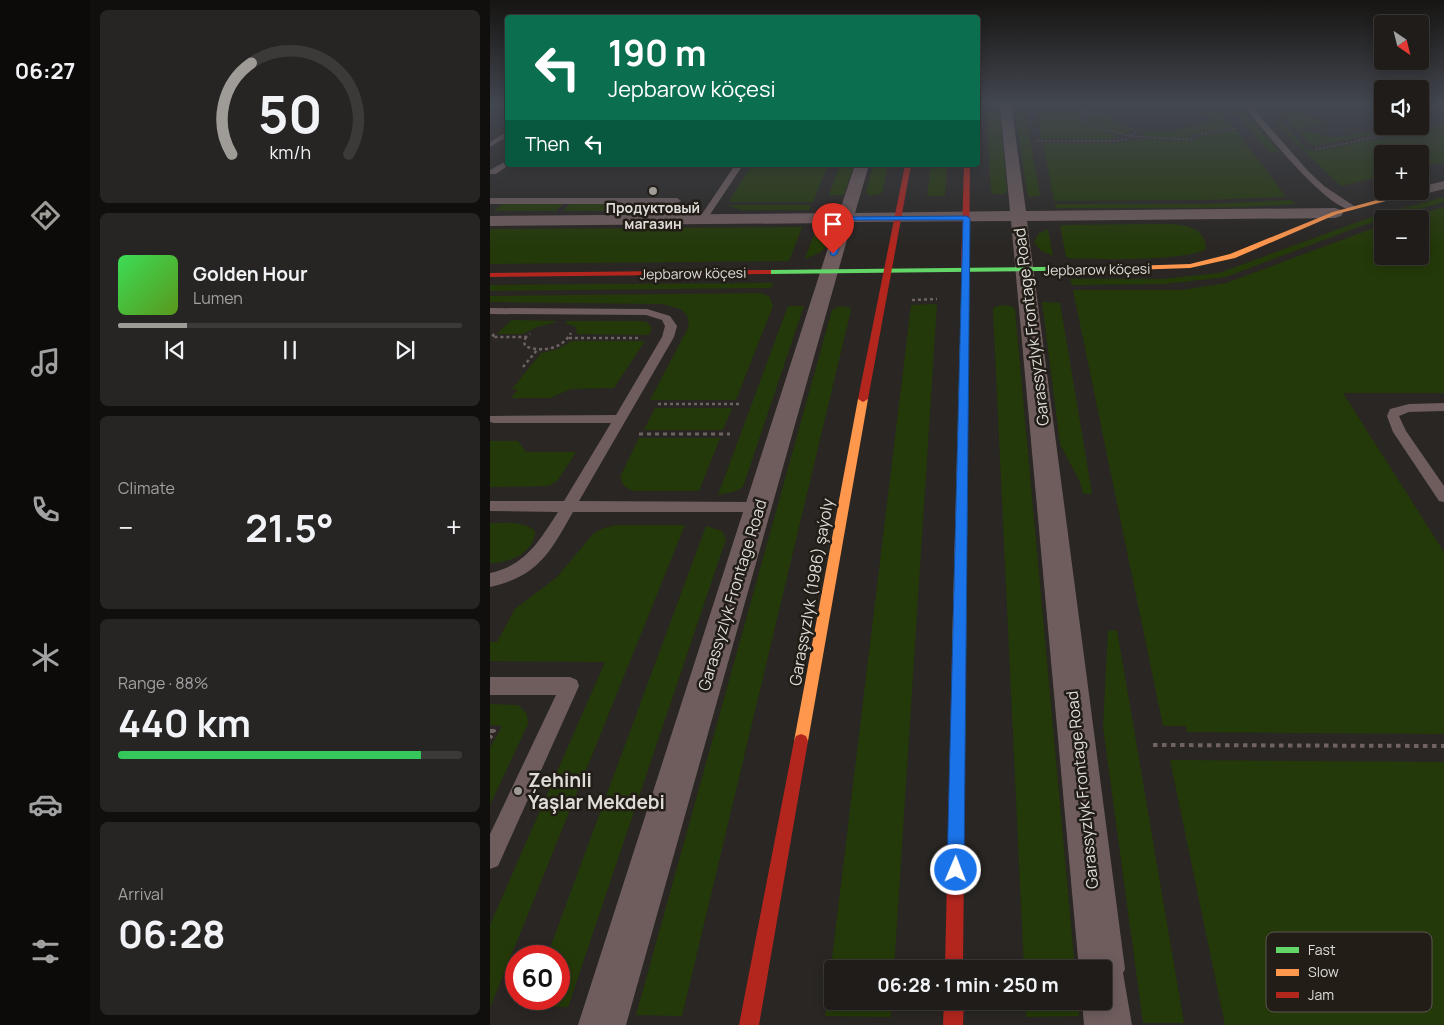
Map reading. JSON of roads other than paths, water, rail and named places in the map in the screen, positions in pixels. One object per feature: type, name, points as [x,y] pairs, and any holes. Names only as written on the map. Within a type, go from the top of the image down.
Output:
[{"type":"main road","name":"Garaşsyzlyk (1986) şaýoly","points":[[749,1025],[908,167]]},
{"type":"main road","points":[[954,960],[967,167]]},
{"type":"main road","name":"Jepbarow köçesi","points":[[490,275],[1026,270],[1190,266],[1232,256],[1335,213],[1383,200]]},
{"type":"main road","points":[[953,1025],[954,1010]]},
{"type":"street","name":"Garassyzlyk Frontage Road","points":[[1011,152],[1026,270],[1101,960]]},
{"type":"street","name":"Garassyzlyk Frontage Road","points":[[602,1025],[758,508],[827,271],[861,167]]},
{"type":"street","name":"Jepbarow köçesi","points":[[1429,189],[1444,185]]},
{"type":"street","name":"Jepbarow köçesi","points":[[490,222],[1335,213]]},
{"type":"street","points":[[1106,1010],[1108,1025]]},
{"type":"lane","points":[[1287,152],[1321,188],[1351,208]]},
{"type":"lane","points":[[491,173],[505,164]]},
{"type":"lane","points":[[702,220],[738,167]]},
{"type":"lane","points":[[490,201],[677,201]]},
{"type":"lane","points":[[490,311],[655,313],[666,318],[671,326],[668,337],[544,548],[533,560],[518,571],[490,580]]},
{"type":"lane","points":[[1444,407],[1409,408],[1395,412],[1393,416],[1400,432],[1444,498]]},
{"type":"lane","points":[[494,419],[620,420]]},
{"type":"lane","points":[[490,506],[758,508]]},
{"type":"lane","points":[[490,686],[570,686],[490,858]]},
{"type":"place","name":"Продуктовый магазин","points":[[653,191]]},
{"type":"place","name":"Zehinli Ýaşlar Mekdebi","points":[[518,791]]}]
